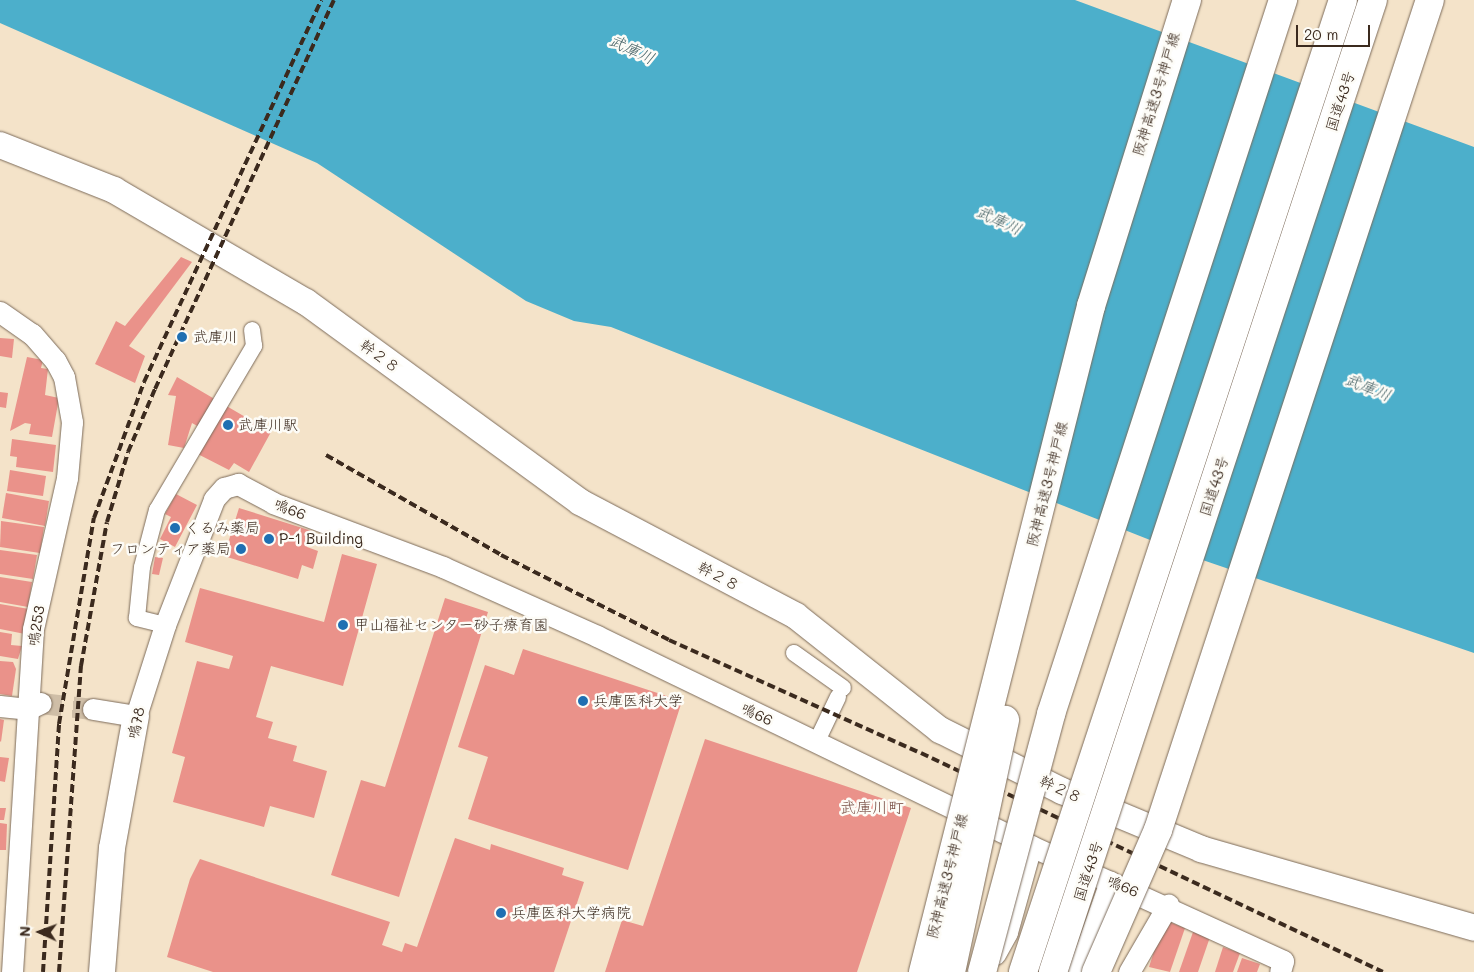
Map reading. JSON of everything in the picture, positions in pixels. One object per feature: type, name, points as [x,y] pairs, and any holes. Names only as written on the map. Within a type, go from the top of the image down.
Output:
[{"type":"highway","name":"阪神高速3号神戸線","points":[[923,972],[1091,306],[1187,0]]},
{"type":"highway","points":[[984,972],[1051,714],[1283,0]]},
{"type":"highway","name":"国道43号","points":[[1023,972],[1342,0]]},
{"type":"highway","name":"国道43号","points":[[1053,972],[1373,0]]},
{"type":"highway","points":[[1096,972],[1158,830],[1430,0]]},
{"type":"highway","name":"阪神高速3号神戸線","points":[[928,972],[1056,476],[951,972]]},
{"type":"street","name":"幹２８","points":[[0,145],[114,190],[306,302],[580,502],[796,616],[940,730],[1062,791],[1201,849],[1474,928]]},
{"type":"street","name":"鳴253","points":[[0,312],[32,334],[55,360],[64,377],[72,422],[67,478],[33,629],[34,706],[12,972]]},
{"type":"street","points":[[157,623],[137,618],[142,567],[157,510],[253,338]]},
{"type":"street","name":"鳴66","points":[[224,488],[238,484],[273,503],[443,567],[1031,846],[1168,905],[1282,966]]},
{"type":"street","name":"鳴78","points":[[107,971],[112,848],[136,716],[165,625],[214,500],[224,488]]},
{"type":"street","points":[[794,653],[841,692],[816,743]]},
{"type":"street","points":[[0,706],[34,706]]},
{"type":"street","points":[[93,709],[136,716]]},
{"type":"street","points":[[984,972],[1007,932],[1031,846]]},
{"type":"street","points":[[1078,972],[1110,881]]},
{"type":"street","points":[[1129,972],[1168,905]]},
{"type":"water","points":[[0,0],[1075,0],[1474,147],[1474,653],[1188,555],[611,327],[574,321],[526,301],[317,163],[0,23]]},
{"type":"building","points":[[181,257],[192,262],[129,346],[145,356],[135,383],[95,364],[116,321],[125,326]]},
{"type":"building","points":[[0,338],[14,339],[12,358],[0,356]]},
{"type":"building","points":[[27,357],[43,360],[41,368],[48,369],[45,395],[59,398],[52,437],[29,434],[31,424],[25,423],[10,431]]},
{"type":"building","name":"武庫川駅","points":[[177,377],[271,432],[249,472],[234,463],[229,470],[186,448],[199,427],[192,423],[184,448],[168,445],[176,396],[168,395]]},
{"type":"building","points":[[0,392],[8,393],[6,408],[0,407]]},
{"type":"building","points":[[12,439],[56,445],[53,472],[16,467],[17,457],[10,456]]},
{"type":"building","points":[[10,470],[46,476],[43,496],[7,491]]},
{"type":"building","points":[[6,493],[49,501],[45,526],[2,518]]},
{"type":"building","name":"くるみ薬局","points":[[176,494],[197,505],[175,547],[160,539],[171,517],[165,514]]},
{"type":"building","name":"P-1 Building","points":[[239,508],[312,531],[307,547],[318,551],[313,569],[302,565],[298,579],[224,556]]},
{"type":"building","points":[[1,521],[44,527],[40,553],[0,547]]},
{"type":"building","points":[[0,550],[37,555],[33,579],[0,574]]},
{"type":"building","points":[[342,554],[377,564],[343,686],[271,666],[256,717],[273,722],[268,738],[297,746],[293,761],[327,771],[314,818],[270,806],[264,827],[173,802],[185,757],[172,753],[197,661],[229,669],[233,656],[185,642],[200,588],[324,622]]},
{"type":"building","points":[[155,557],[163,558],[159,575],[152,574]]},
{"type":"building","points":[[0,577],[32,582],[28,607],[0,602]]},
{"type":"building","points":[[445,598],[488,612],[399,897],[331,875],[361,780],[385,787]]},
{"type":"building","points":[[0,604],[29,609],[25,634],[0,629]]},
{"type":"building","points":[[0,632],[12,634],[11,645],[22,646],[18,659],[0,656]]},
{"type":"building","points":[[523,649],[682,701],[628,870],[468,819],[488,757],[458,747],[485,665],[514,675]]},
{"type":"building","points":[[0,661],[13,662],[16,669],[12,696],[0,694]]},
{"type":"building","points":[[0,719],[4,720],[1,742],[0,741]]},
{"type":"building","points":[[705,739],[911,808],[857,972],[605,972],[622,920],[643,926]]},
{"type":"building","points":[[0,757],[9,758],[5,782],[0,781]]},
{"type":"building","points":[[0,808],[6,808],[4,820],[0,820]]},
{"type":"building","points":[[0,823],[7,824],[6,850],[0,850]]},
{"type":"building","points":[[455,838],[490,850],[491,844],[564,868],[562,875],[584,882],[554,972],[213,972],[167,957],[190,879],[200,859],[390,922],[382,945],[402,952],[405,943],[417,947]]},
{"type":"building","points":[[1164,920],[1185,928],[1170,972],[1149,967]]},
{"type":"building","points":[[1193,932],[1210,937],[1198,972],[1179,972]]},
{"type":"building","points":[[1223,947],[1240,953],[1233,972],[1215,972]]},
{"type":"building","points":[[1242,958],[1260,964],[1257,972],[1237,972]]},
{"type":"tunnel","points":[[41,703],[93,709]]},
{"type":"railway","points":[[43,972],[59,724],[94,518],[144,382],[321,0]]},
{"type":"railway","points":[[59,972],[81,666],[107,522],[128,452],[155,389],[334,0]]},
{"type":"railway","points":[[326,455],[501,555],[669,640],[921,753],[1383,972]]},
{"type":"place","name":"武庫川","points":[[182,337]]},
{"type":"place","name":"武庫川駅","points":[[228,425]]},
{"type":"place","name":"くるみ薬局","points":[[175,528]]},
{"type":"place","name":"P-1 Building","points":[[269,539]]},
{"type":"place","name":"フロンティア薬局","points":[[241,549]]},
{"type":"place","name":"甲山福祉センター砂子療育園","points":[[343,625]]},
{"type":"place","name":"兵庫医科大学","points":[[583,701]]},
{"type":"place","name":"兵庫医科大学病院","points":[[501,913]]},
{"type":"district","name":"武庫川町","points":[[872,807]]}]
